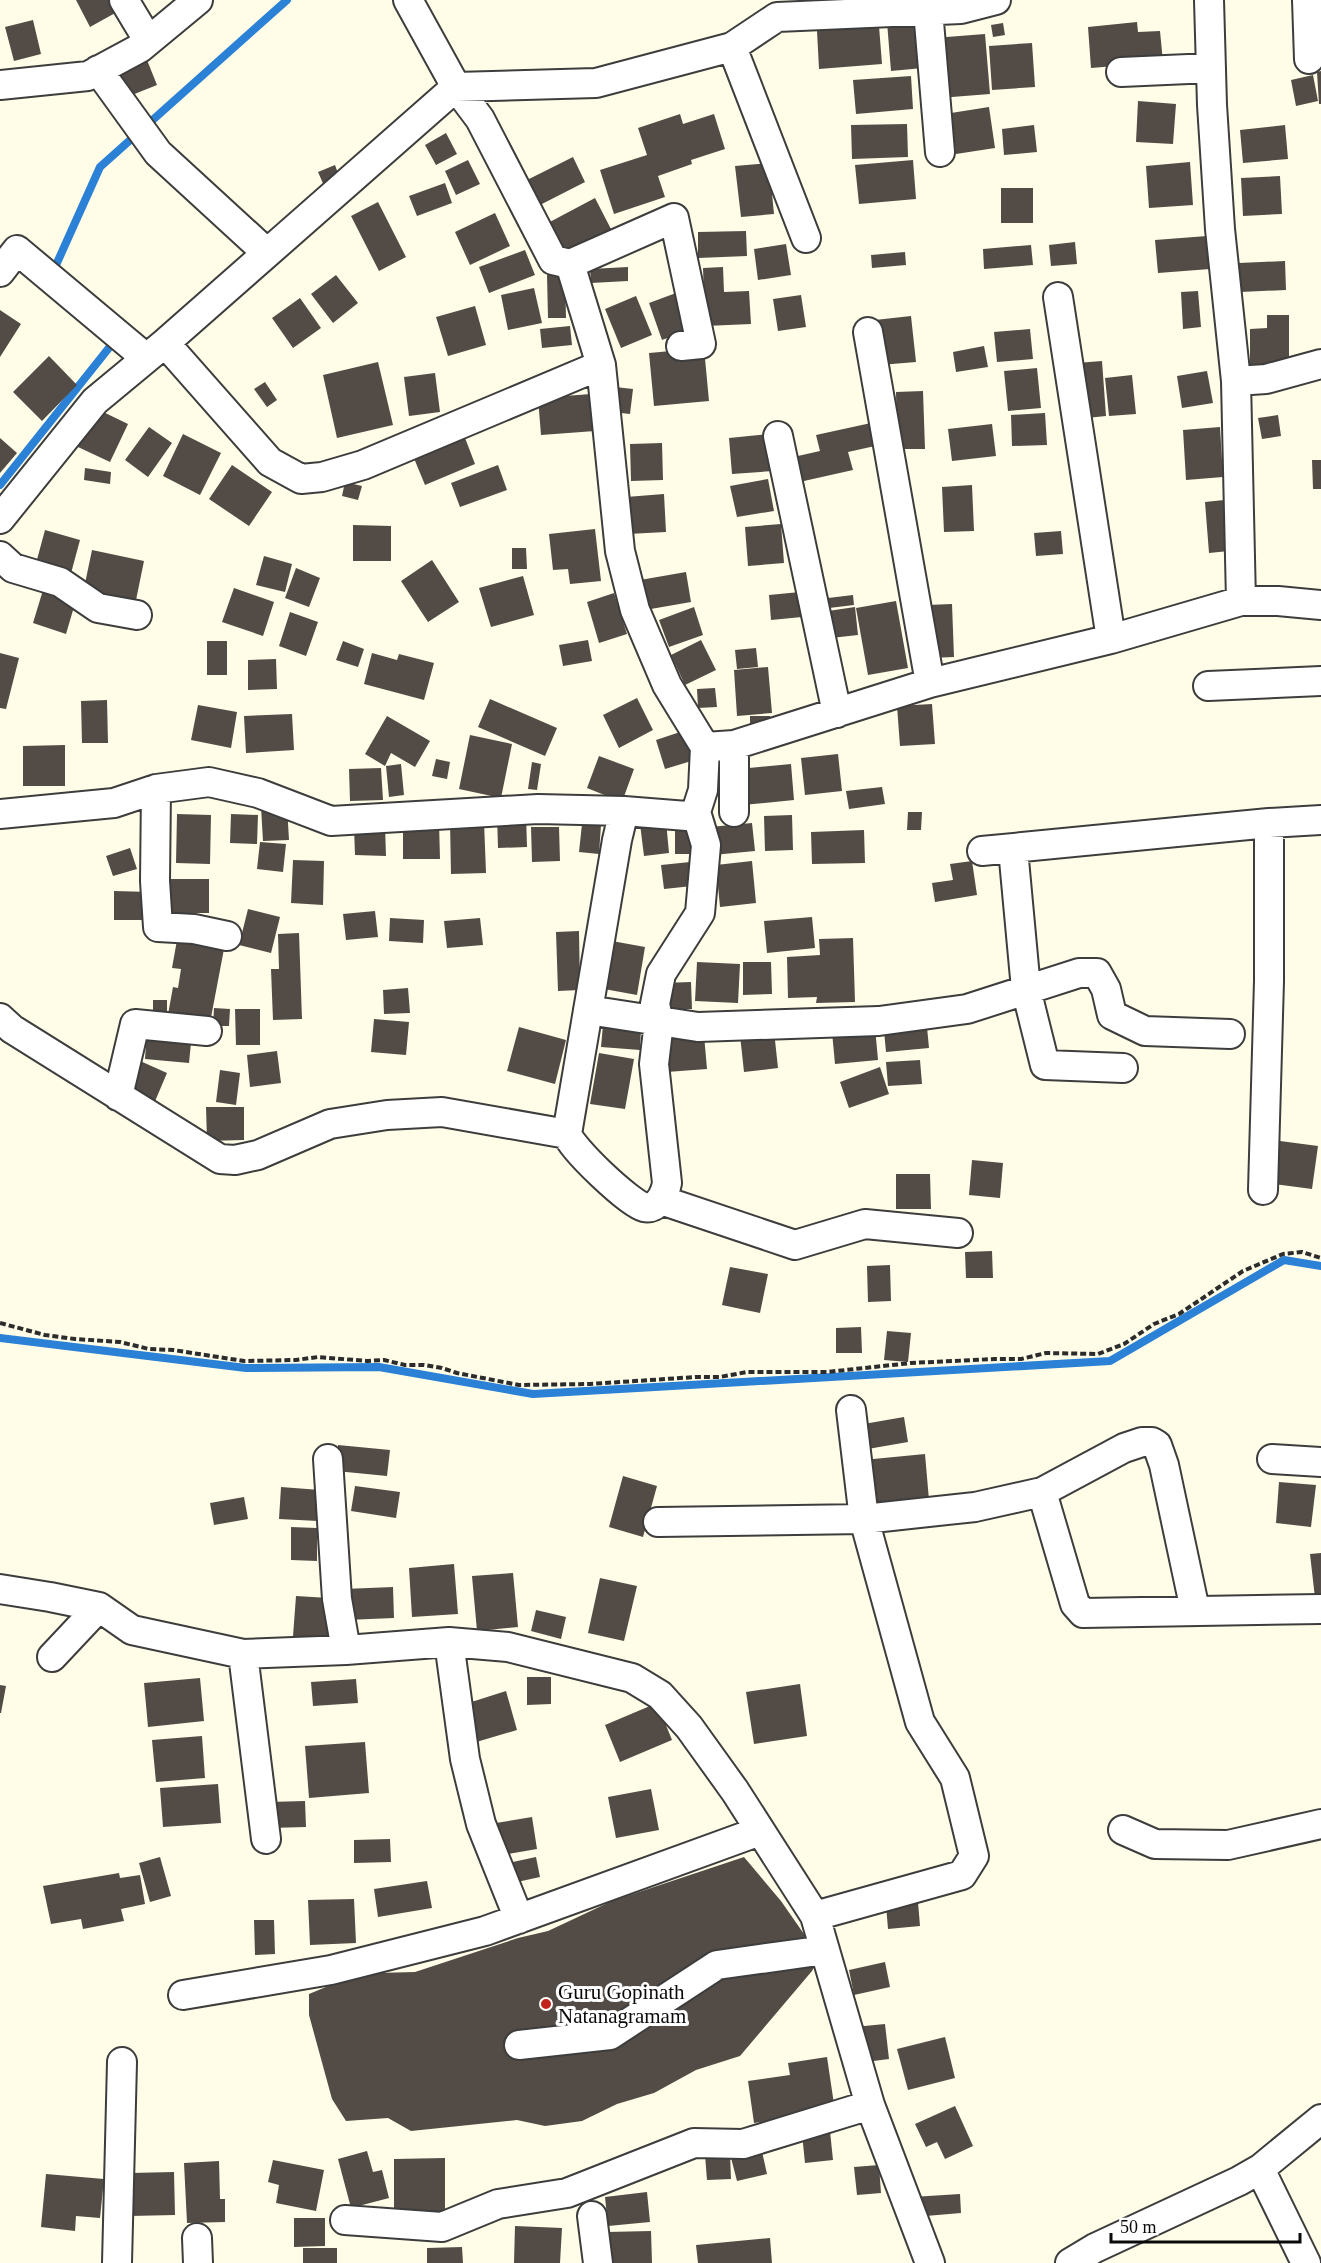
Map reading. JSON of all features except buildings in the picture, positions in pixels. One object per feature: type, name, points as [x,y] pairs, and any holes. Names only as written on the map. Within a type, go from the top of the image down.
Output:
[{"type":"street","points":[[124,0],[148,40]]},
{"type":"street","points":[[0,85],[88,76],[140,48],[198,0]]},
{"type":"street","points":[[408,0],[456,87],[480,119],[553,260],[570,264],[674,218],[701,344],[681,346]]},
{"type":"street","points":[[0,519],[95,401],[456,87],[596,83],[732,47],[777,17],[961,9],[996,0]]},
{"type":"street","points":[[1209,0],[1221,229],[1236,381],[1241,601]]},
{"type":"street","points":[[1307,0],[1309,59]]},
{"type":"street","points":[[928,10],[940,153]]},
{"type":"street","points":[[732,47],[806,238]]},
{"type":"street","points":[[1121,72],[1211,68]]},
{"type":"street","points":[[98,70],[158,153],[267,253]]},
{"type":"street","points":[[0,272],[17,250],[156,350],[270,462],[301,479],[322,477],[363,465],[601,365]]},
{"type":"street","points":[[570,264],[601,365],[610,471],[620,551],[635,610],[667,685],[705,747],[703,790],[696,812],[706,845],[700,913],[661,974],[655,1004],[659,1022],[654,1064],[667,1183],[661,1200],[655,1205],[642,1206],[585,1160],[569,1141],[567,1134],[617,840],[624,812]]},
{"type":"street","points":[[1058,297],[1111,639]]},
{"type":"street","points":[[868,332],[930,683]]},
{"type":"street","points":[[1236,381],[1266,379],[1321,364]]},
{"type":"street","points":[[778,436],[837,713]]},
{"type":"street","points":[[0,556],[13,568],[60,582],[98,608],[138,615]]},
{"type":"street","points":[[705,747],[734,745],[930,683],[1111,639],[1241,601],[1278,601],[1321,605]]},
{"type":"street","points":[[1208,686],[1321,681]]},
{"type":"street","points":[[734,745],[734,812]]},
{"type":"street","points":[[0,814],[114,803],[156,789],[208,782],[258,793],[332,821],[538,809],[687,816],[696,812]]},
{"type":"street","points":[[156,789],[155,881],[158,927],[194,929],[227,936]]},
{"type":"street","points":[[982,851],[1321,820]]},
{"type":"street","points":[[1263,1190],[1269,981],[1269,824]]},
{"type":"street","points":[[1013,849],[1026,989],[1045,1065],[1123,1068]]},
{"type":"street","points":[[588,1010],[698,1027],[879,1021],[966,1009],[1079,973],[1097,973],[1106,989],[1112,1015],[1144,1031],[1230,1034]]},
{"type":"street","points":[[0,1018],[12,1029],[220,1159],[235,1160],[258,1155],[330,1124],[387,1115],[442,1112],[567,1134]]},
{"type":"street","points":[[117,1096],[135,1024],[207,1031]]},
{"type":"street","points":[[661,1200],[795,1245],[865,1224],[958,1233]]},
{"type":"street","points":[[815,1916],[962,1875],[974,1856],[955,1778],[920,1722],[864,1519],[851,1410]]},
{"type":"street","points":[[658,1522],[864,1519],[975,1508],[1042,1492],[1124,1448],[1142,1442],[1152,1442],[1157,1445],[1164,1465],[1195,1610]]},
{"type":"street","points":[[328,1459],[337,1599],[346,1650]]},
{"type":"street","points":[[1272,1459],[1321,1462]]},
{"type":"street","points":[[1042,1492],[1075,1604],[1087,1614],[1321,1609]]},
{"type":"street","points":[[0,1589],[10,1593],[51,1597],[99,1608],[132,1630],[243,1654],[346,1650],[449,1642],[508,1647],[632,1678],[660,1695],[689,1727],[735,1791],[815,1916],[870,2105],[930,2263]]},
{"type":"street","points":[[52,1657],[99,1608]]},
{"type":"street","points":[[449,1642],[465,1759],[481,1824],[519,1919]]},
{"type":"street","points":[[243,1654],[266,1839]]},
{"type":"street","points":[[1123,1830],[1155,1844],[1228,1845],[1321,1824]]},
{"type":"street","points":[[183,1995],[331,1970],[444,1942],[519,1919],[760,1831]]},
{"type":"street","points":[[519,2045],[610,2035],[717,1965],[825,1950]]},
{"type":"street","points":[[117,2263],[122,2062]]},
{"type":"street","points":[[345,2220],[442,2227],[498,2204],[567,2193],[694,2143],[743,2144],[870,2105]]},
{"type":"street","points":[[1070,2263],[1095,2248],[1220,2191],[1260,2169],[1321,2119]]},
{"type":"street","points":[[1260,2169],[1306,2263]]},
{"type":"street","points":[[592,2216],[598,2263]]},
{"type":"path","points":[[0,1323],[65,1338],[120,1342],[149,1349],[173,1350],[244,1361],[296,1360],[318,1357],[384,1360],[405,1365],[442,1368],[519,1385],[617,1383],[720,1377],[747,1372],[827,1372],[911,1363],[1021,1359],[1046,1353],[1098,1354],[1124,1344],[1154,1324],[1179,1314],[1243,1271],[1282,1254],[1302,1252],[1321,1258]]},
{"type":"waterway","points":[[52,274],[100,167],[287,0]]},
{"type":"waterway","points":[[0,485],[112,344],[107,340]]},
{"type":"waterway","points":[[0,1338],[246,1368],[379,1367],[533,1394],[1110,1361],[1284,1260],[1321,1266]]},
{"type":"place","name":"Guru Gopinath Natanagramam","points":[[546,2004]]}]
